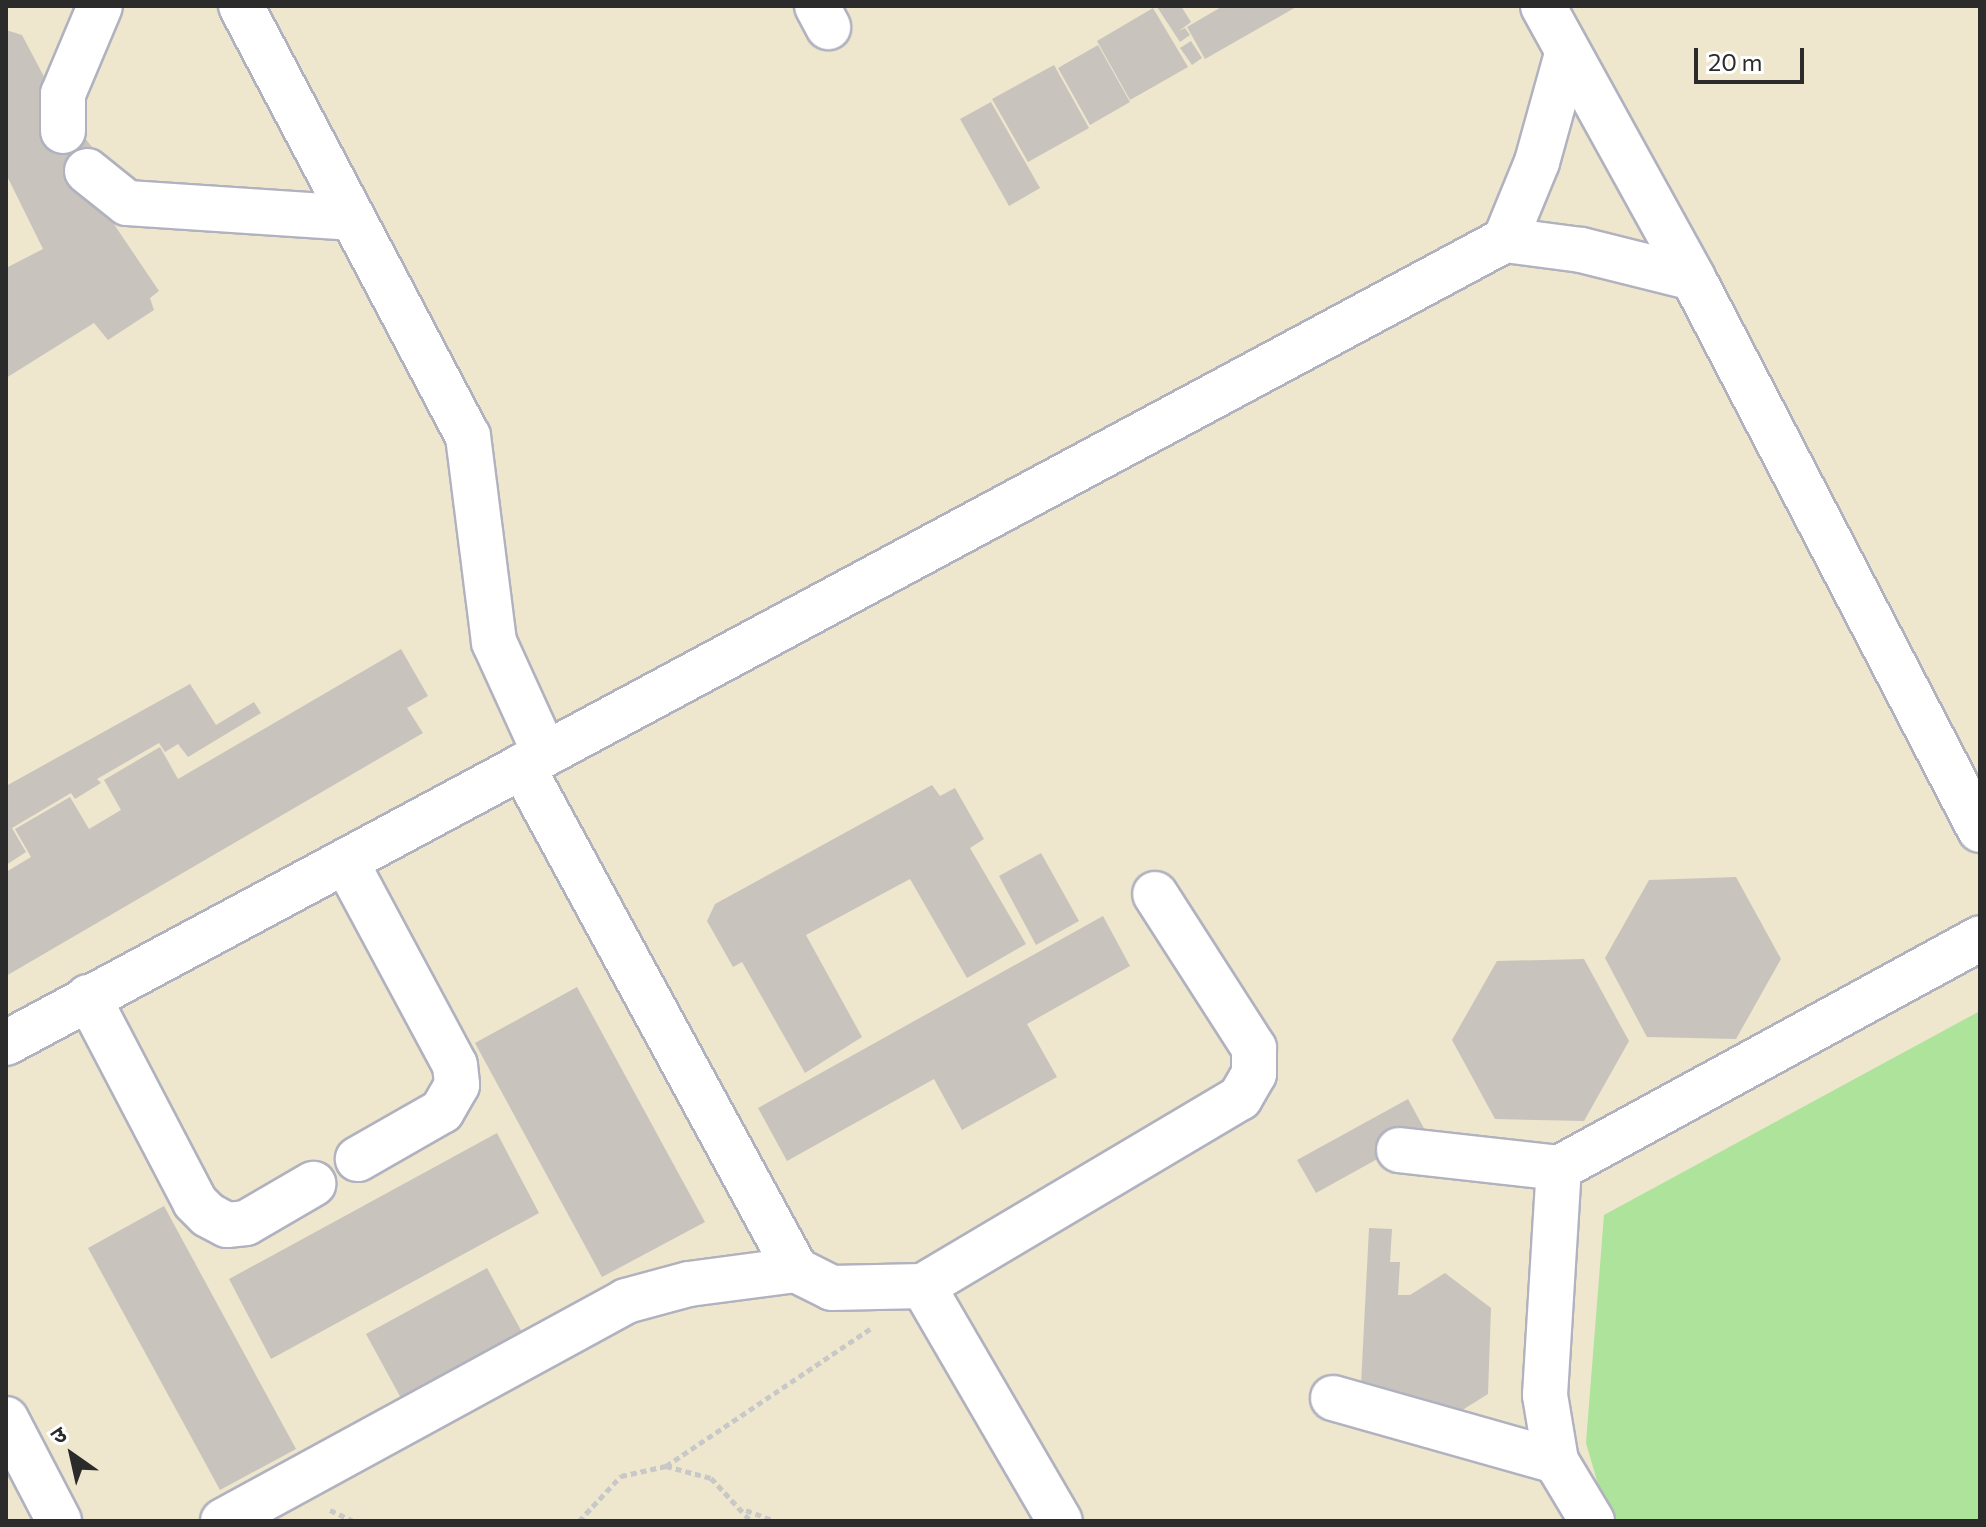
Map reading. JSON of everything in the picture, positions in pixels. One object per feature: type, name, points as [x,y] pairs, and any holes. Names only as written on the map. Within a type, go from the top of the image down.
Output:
[{"type":"street","points":[[63,131],[63,94],[100,6]]},
{"type":"street","points":[[241,6],[350,218],[468,436],[494,642],[534,760],[796,1270]]},
{"type":"street","points":[[1543,6],[1693,278],[1980,830]]},
{"type":"street","points":[[1505,240],[1537,162],[1567,54]]},
{"type":"street","points":[[87,171],[127,203],[350,218]]},
{"type":"street","points":[[6,1043],[1505,240],[1581,250],[1693,278]]},
{"type":"street","points":[[346,862],[455,1065],[457,1085],[442,1111],[358,1159]]},
{"type":"street","points":[[223,1521],[626,1301],[689,1284],[796,1270],[832,1288],[923,1286],[1240,1098],[1254,1074],[1254,1048],[1155,894]]},
{"type":"street","points":[[1399,1150],[1559,1168],[1980,938]]},
{"type":"street","points":[[88,997],[195,1202],[208,1215],[227,1225],[246,1223],[313,1184]]},
{"type":"street","points":[[1559,1168],[1545,1395],[1556,1461],[1592,1521]]},
{"type":"street","points":[[923,1286],[1060,1521]]},
{"type":"street","points":[[1333,1398],[1556,1461]]},
{"type":"street","points":[[8,1427],[59,1521]]},
{"type":"path","points":[[579,1521],[602,1490],[621,1476],[666,1466],[923,1286]]},
{"type":"path","points":[[666,1466],[711,1478],[745,1510],[751,1521]]},
{"type":"path","points":[[745,1510],[774,1521]]},
{"type":"shaded area","points":[[6,6],[1980,6],[1980,1521],[6,1521]]},
{"type":"green space","points":[[1980,1011],[1980,1521],[1616,1521],[1605,1508],[1586,1443],[1604,1215]]},
{"type":"building","points":[[1181,6],[1191,22],[1179,31],[1185,28],[1190,35],[1180,42],[1157,7]]},
{"type":"building","points":[[1223,6],[1298,6],[1205,59],[1187,27]]},
{"type":"building","points":[[1153,8],[1188,67],[1130,100],[1097,41]]},
{"type":"building","points":[[6,30],[22,35],[59,105],[103,161],[93,193],[159,291],[150,298],[154,310],[108,340],[94,323],[6,378],[6,268],[43,249],[6,174]]},
{"type":"building","points":[[1191,41],[1202,58],[1192,65],[1180,48]]},
{"type":"building","points":[[1098,45],[1130,102],[1090,125],[1058,68]]},
{"type":"building","points":[[1054,65],[1089,128],[1028,162],[992,99]]},
{"type":"building","points":[[991,102],[1040,188],[1009,206],[960,119]]},
{"type":"building","points":[[401,649],[428,696],[407,708],[423,733],[6,976],[6,872],[31,857],[15,829],[70,797],[89,829],[121,810],[104,780],[160,747],[178,779]]},
{"type":"building","points":[[190,684],[216,725],[254,702],[261,713],[188,757],[178,744],[165,752],[159,743],[97,779],[101,783],[75,799],[71,793],[12,828],[26,852],[6,865],[6,786]]},
{"type":"building","points":[[932,785],[940,796],[955,788],[984,839],[970,848],[1026,944],[967,978],[910,879],[806,935],[862,1037],[805,1073],[742,962],[733,967],[707,921],[715,904]]},
{"type":"building","points":[[1041,853],[1079,921],[1036,945],[999,876]]},
{"type":"building","points":[[1736,877],[1781,959],[1736,1039],[1647,1037],[1605,958],[1649,880]]},
{"type":"building","points":[[1103,916],[1130,966],[1027,1024],[1057,1077],[962,1130],[934,1079],[787,1161],[758,1108]]},
{"type":"building","points":[[1584,959],[1629,1041],[1584,1121],[1495,1119],[1452,1040],[1497,961]]},
{"type":"building","points":[[577,987],[705,1222],[602,1277],[475,1043]]},
{"type":"building","points":[[1408,1099],[1426,1132],[1316,1193],[1297,1160]]},
{"type":"building","points":[[497,1133],[539,1213],[271,1359],[229,1279]]},
{"type":"building","points":[[164,1206],[296,1449],[220,1490],[88,1248]]},
{"type":"building","points":[[1369,1228],[1392,1229],[1390,1262],[1400,1262],[1398,1295],[1410,1295],[1445,1273],[1491,1308],[1488,1394],[1440,1424],[1360,1404]]},
{"type":"building","points":[[487,1268],[523,1334],[402,1400],[366,1334]]}]
